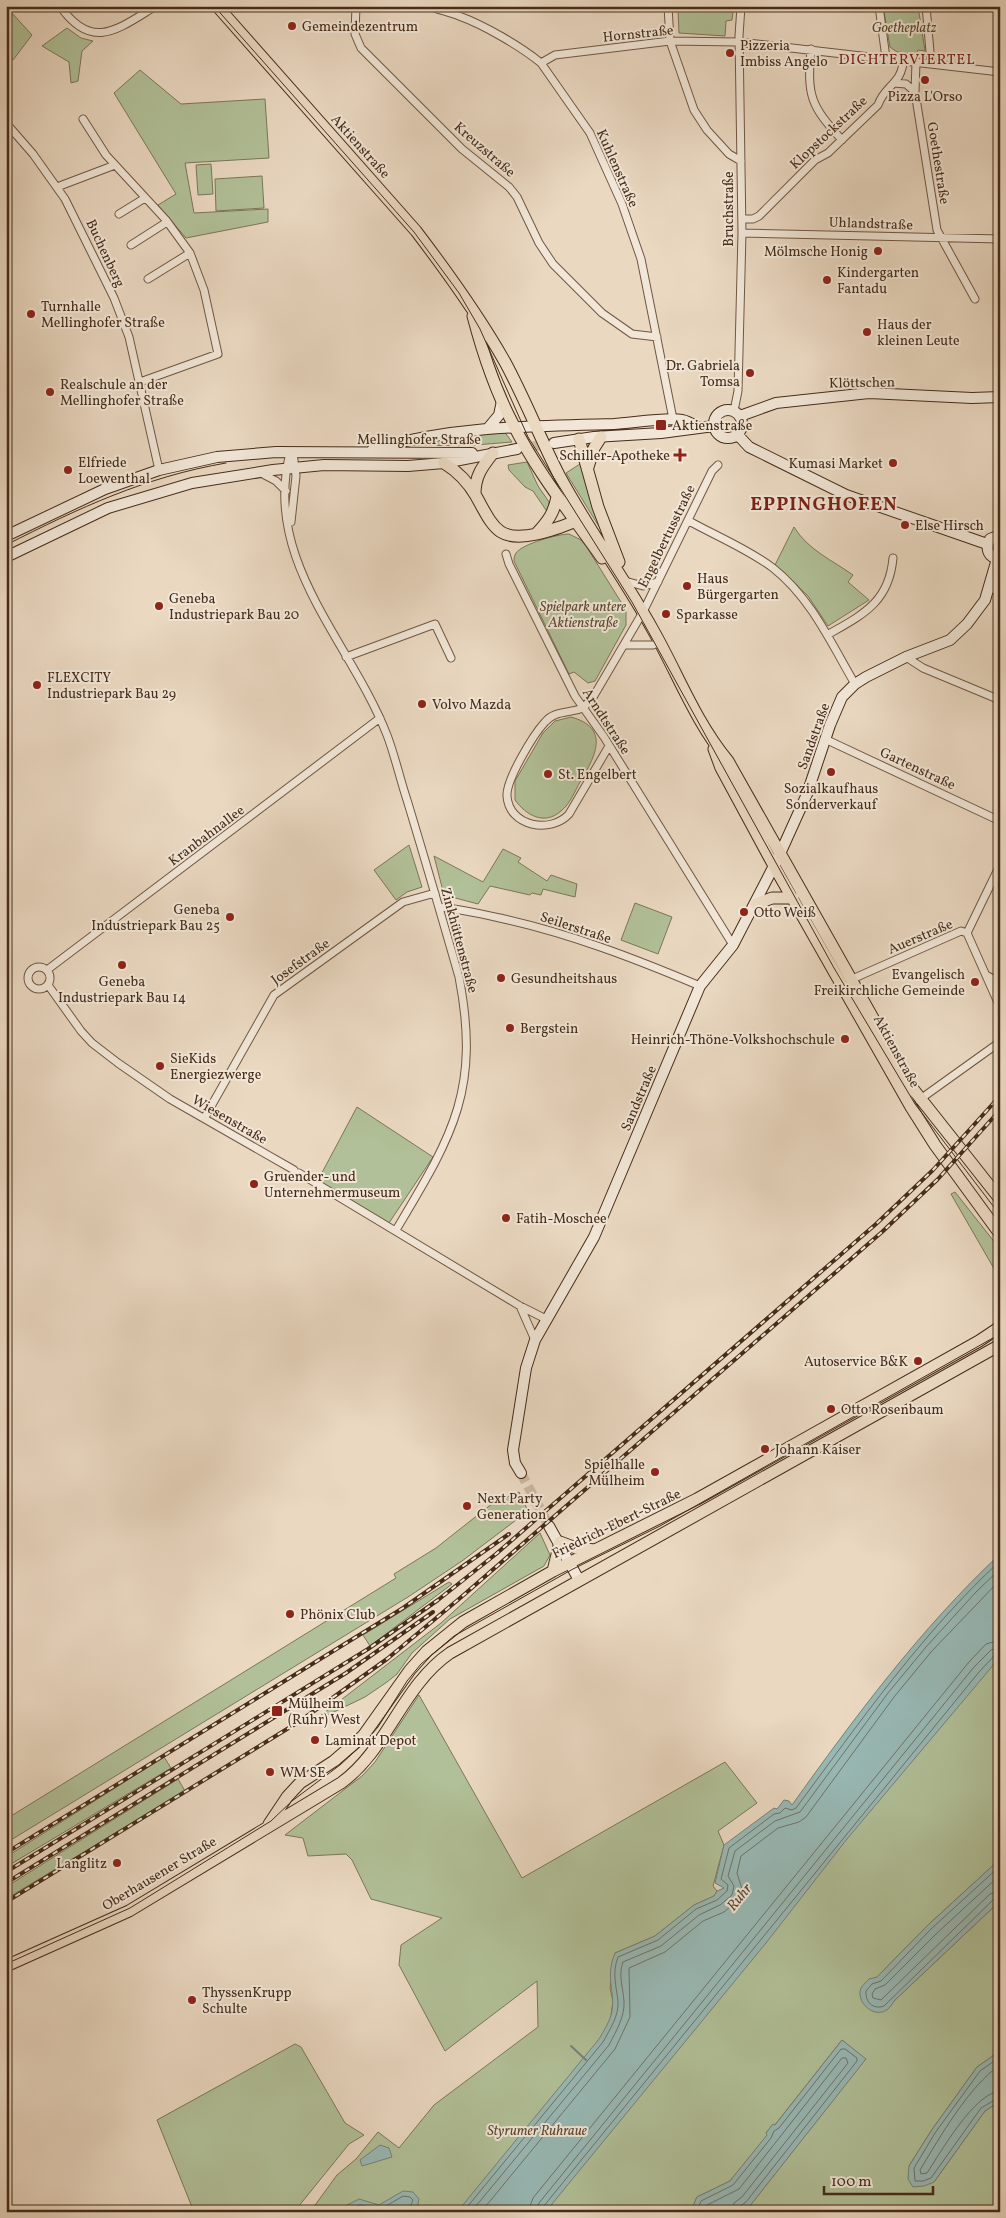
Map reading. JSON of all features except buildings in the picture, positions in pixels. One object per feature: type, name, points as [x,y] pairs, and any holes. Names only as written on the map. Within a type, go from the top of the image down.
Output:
[{"type":"main road","name":"Aktienstraße","points":[[217,6],[416,231],[443,266],[506,364],[580,519],[664,649],[675,675],[712,742],[721,768],[793,898],[920,1099],[1000,1199]]},
{"type":"main road","name":"Aktienstraße","points":[[473,312],[490,374],[514,426],[557,497],[580,519],[625,581],[653,645],[675,675]]},
{"type":"main road","name":"Klöttschen","points":[[737,414],[770,404],[807,398],[869,393],[1000,397]]},
{"type":"main road","name":"Klöttschen","points":[[988,398],[1000,401]]},
{"type":"main road","points":[[490,427],[499,415],[502,401]]},
{"type":"main road","points":[[725,410],[737,414],[742,424],[738,434],[730,438],[722,437],[714,426],[718,414],[725,410]]},
{"type":"main road","points":[[360,452],[396,442],[490,427],[643,423],[673,419],[687,421],[699,428]]},
{"type":"main road","points":[[554,443],[714,426]]},
{"type":"main road","points":[[738,434],[749,446],[759,452],[846,495],[987,544]]},
{"type":"main road","points":[[587,469],[594,448],[601,437]]},
{"type":"main road","points":[[579,439],[598,507],[625,581]]},
{"type":"main road","points":[[475,494],[475,481],[480,470],[493,453],[517,449]]},
{"type":"main road","points":[[270,471],[276,460],[276,452]]},
{"type":"main road","name":"Mellinghofer Straße","points":[[6,536],[80,500],[160,470],[217,457],[276,452],[493,453]]},
{"type":"main road","name":"Mellinghofer Straße","points":[[6,557],[108,508],[192,483],[291,468],[335,465],[408,466],[444,463],[493,453]]},
{"type":"main road","points":[[444,463],[461,476],[475,494],[489,522],[496,530],[514,537],[536,534],[580,519]]},
{"type":"main road","points":[[536,534],[554,512],[557,497]]},
{"type":"main road","points":[[999,559],[991,556],[987,551],[987,544],[990,539],[1000,535]]},
{"type":"main road","name":"Sandstraße","points":[[520,1473],[515,1463],[513,1450],[526,1368],[535,1340],[594,1237],[700,986],[733,945],[756,904],[781,852],[807,794],[825,739],[842,697],[854,684],[906,657],[950,640],[968,624],[985,600],[999,559]]},
{"type":"main road","name":"Aktienstraße","points":[[712,742],[728,760],[781,852],[911,1107],[935,1145],[999,1232]]},
{"type":"main road","points":[[756,904],[772,898],[793,898]]},
{"type":"main road","name":"Friedrich-Ebert-Straße","points":[[287,1797],[307,1777],[334,1761],[363,1736],[410,1670],[446,1635],[493,1604],[570,1562],[698,1499],[979,1341],[1000,1327]]},
{"type":"main road","name":"Friedrich-Ebert-Straße","points":[[310,1802],[341,1783],[362,1766],[415,1688],[438,1661],[488,1630],[1000,1345]]},
{"type":"main road","points":[[549,1526],[560,1542],[579,1580]]},
{"type":"main road","points":[[560,1542],[576,1548],[595,1550]]},
{"type":"main road","points":[[553,1571],[560,1542]]},
{"type":"main road","name":"Oberhausener Straße","points":[[269,1824],[287,1797]]},
{"type":"main road","name":"Oberhausener Straße","points":[[6,1966],[130,1910],[269,1824],[310,1802]]},
{"type":"street","points":[[60,6],[74,24],[81,29],[102,34],[117,30],[156,6]]},
{"type":"street","name":"Kreuzstraße","points":[[356,6],[354,34],[361,48],[462,149],[514,192],[539,243],[553,264],[589,301],[621,329],[641,337],[657,337]]},
{"type":"street","name":"Kuhlenstraße","points":[[429,6],[450,15],[459,16],[492,31],[541,63],[590,133],[622,204],[641,259],[673,419]]},
{"type":"street","points":[[668,6],[670,41],[694,110],[729,154],[741,161]]},
{"type":"street","name":"Bruchstraße","points":[[737,414],[742,233],[739,42],[741,6]]},
{"type":"street","points":[[879,6],[886,58]]},
{"type":"street","points":[[926,6],[931,63]]},
{"type":"street","name":"Hornstraße","points":[[541,63],[555,55],[670,41],[739,42],[1000,72]]},
{"type":"street","points":[[811,49],[808,77],[813,103],[823,120],[842,140]]},
{"type":"street","name":"Klopstockstraße","points":[[759,216],[815,160],[828,153],[878,105],[880,97],[901,76],[903,60]]},
{"type":"street","name":"Goethestraße","points":[[916,62],[915,92],[937,230],[975,299]]},
{"type":"street","points":[[894,83],[906,84],[915,92]]},
{"type":"street","points":[[83,119],[115,166],[167,222],[190,253],[204,290],[218,354],[140,382]]},
{"type":"street","name":"Buchenberg","points":[[6,123],[33,154],[73,212],[122,318],[140,382],[160,470]]},
{"type":"street","points":[[57,187],[115,166]]},
{"type":"street","points":[[119,214],[145,198]]},
{"type":"street","points":[[742,218],[753,219],[759,216],[762,233]]},
{"type":"street","points":[[131,245],[167,222]]},
{"type":"street","name":"Uhlandstraße","points":[[742,233],[1000,239]]},
{"type":"street","points":[[148,279],[190,253]]},
{"type":"street","name":"Zinkhüttenstraße","points":[[289,533],[292,453]]},
{"type":"street","name":"Engelbertusstraße","points":[[582,709],[592,699],[641,615],[712,471],[718,465]]},
{"type":"street","name":"Zinkhüttenstraße","points":[[291,468],[286,492],[289,533],[296,562],[380,718],[390,743],[435,893],[443,908],[465,1006],[468,1043],[466,1074],[460,1103],[448,1137],[396,1230]]},
{"type":"street","points":[[259,472],[276,481],[286,492]]},
{"type":"street","points":[[689,521],[772,568],[801,596],[827,634],[854,684]]},
{"type":"street","name":"Arndtstraße","points":[[506,554],[509,564],[582,709],[610,746],[733,945]]},
{"type":"street","points":[[827,634],[863,614],[878,600],[892,574],[893,558]]},
{"type":"street","points":[[625,581],[643,586],[658,582]]},
{"type":"street","points":[[991,586],[1000,594]]},
{"type":"street","points":[[346,657],[435,624],[451,658]]},
{"type":"street","points":[[624,645],[653,645]]},
{"type":"street","points":[[906,657],[923,668],[1000,700]]},
{"type":"street","points":[[582,709],[554,715],[541,727],[509,780],[507,796],[514,812],[520,819],[534,826],[560,821],[569,814],[610,746]]},
{"type":"street","name":"Kranbahnallee","points":[[48,985],[42,989],[34,988],[28,979],[30,971],[36,967],[47,970],[380,718]]},
{"type":"street","name":"Gartenstraße","points":[[825,739],[1000,821]]},
{"type":"street","points":[[968,933],[1000,865]]},
{"type":"street","name":"Josefstraße","points":[[205,1118],[274,995],[403,902],[435,893]]},
{"type":"street","name":"Seilerstraße","points":[[443,908],[512,920],[577,939],[700,986]]},
{"type":"street","name":"Auerstraße","points":[[846,982],[961,931],[968,933],[1000,1007]]},
{"type":"street","points":[[47,970],[50,979],[48,985]]},
{"type":"street","points":[[985,975],[1000,983]]},
{"type":"street","name":"Wiesenstraße","points":[[48,985],[92,1043],[170,1099],[396,1230],[520,1306],[546,1319]]},
{"type":"street","points":[[911,1107],[1000,1042]]},
{"type":"street","points":[[520,1306],[535,1340]]},
{"type":"green space","name":"Goetheplatz","points":[[883,6],[918,6],[925,51],[918,50],[916,54],[897,52],[890,47]]},
{"type":"green space","points":[[678,10],[733,12],[732,20],[726,21],[725,36],[679,33]]},
{"type":"green space","points":[[11,12],[32,35],[13,60],[6,53],[6,14]]},
{"type":"green space","points":[[67,28],[81,38],[93,41],[82,51],[78,81],[71,83],[69,62],[42,46]]},
{"type":"green space","points":[[140,70],[181,104],[265,99],[269,158],[185,163],[194,213],[268,209],[268,222],[186,238],[158,205],[176,194],[114,93]]},
{"type":"green space","points":[[211,164],[213,194],[198,195],[196,165]]},
{"type":"green space","points":[[262,176],[264,208],[216,211],[215,179]]},
{"type":"green space","points":[[503,430],[512,442],[475,445],[396,446]]},
{"type":"green space","points":[[527,462],[538,486],[549,502],[548,513],[533,491],[525,487],[509,470],[508,465]]},
{"type":"green space","points":[[580,464],[603,533],[566,473]]},
{"type":"green space","points":[[794,527],[813,548],[853,575],[848,582],[869,600],[828,626],[808,596],[775,565]]},
{"type":"green space","name":"Spielpark untere Aktienstraße","points":[[569,534],[581,540],[586,546],[626,610],[626,625],[595,681],[588,683],[574,672],[569,674],[514,561],[516,553],[525,546]]},
{"type":"green space","points":[[571,717],[591,728],[595,736],[596,744],[591,763],[564,808],[548,818],[536,817],[524,810],[515,800],[515,781],[543,733],[555,721]]},
{"type":"green space","points":[[409,845],[422,887],[407,892],[396,900],[374,870]]},
{"type":"green space","points":[[503,849],[521,858],[518,862],[547,881],[551,875],[577,884],[575,897],[543,889],[541,895],[532,893],[530,895],[490,886],[478,904],[444,895],[434,856],[483,882]]},
{"type":"green space","points":[[635,903],[672,917],[658,954],[621,940]]},
{"type":"green space","points":[[357,1107],[433,1157],[389,1223],[317,1182]]},
{"type":"green space","points":[[955,1192],[1000,1249],[1000,1279],[951,1194]]},
{"type":"green space","points":[[519,1492],[528,1511],[462,1561],[408,1597],[6,1843],[6,1820],[11,1816],[396,1578],[394,1574],[436,1548],[493,1503]]},
{"type":"green space","points":[[540,1533],[550,1555],[544,1566],[450,1619],[412,1653],[397,1674],[365,1697],[311,1723],[441,1623]]},
{"type":"green space","points":[[449,1582],[452,1584],[370,1646],[363,1635]]},
{"type":"green space","name":"Styrumer Ruhraue","points":[[1000,1603],[1000,1859],[928,1925],[877,1977],[887,2010],[895,2000],[1000,1901],[1000,2051],[977,2067],[931,2131],[909,2166],[934,2182],[985,2111],[1000,2101],[1000,2212],[739,2212],[749,2207],[865,2059],[842,2040],[774,2126],[773,2124],[766,2133],[768,2135],[730,2181],[697,2197],[693,2206],[695,2212],[310,2212],[337,2175],[356,2159],[378,2132],[399,2148],[434,2105],[538,2027],[537,1981],[445,2051],[399,1965],[401,1945],[442,1918],[371,1899],[352,1860],[346,1854],[308,1856],[303,1838],[285,1835],[362,1776],[375,1762],[419,1695],[522,1878],[725,1762],[757,1803],[718,1831],[724,1845],[713,1886],[717,1891],[714,1896],[694,1905],[655,1936],[615,1953],[610,1988],[613,2001],[611,2015]]},
{"type":"green space","points":[[164,1757],[171,1768],[6,1867],[6,1857]]},
{"type":"green space","points":[[178,1779],[185,1791],[6,1899],[6,1887]]},
{"type":"green space","points":[[295,2044],[301,2047],[345,2123],[364,2135],[349,2144],[294,2212],[194,2212],[157,2120]]},
{"type":"water","name":"Ruhr","points":[[1000,1554],[1000,1657],[847,1839],[766,1943],[546,2212],[457,2212],[599,2039],[611,2015],[613,2000],[610,1979],[615,1953],[655,1936],[694,1905],[714,1896],[717,1891],[724,1888],[715,1883],[724,1845],[774,1808],[777,1809],[784,1800],[789,1801],[792,1805],[864,1707],[916,1643],[943,1612]]},
{"type":"water","points":[[1000,1859],[1000,1901],[895,2000],[888,2009],[883,2012],[877,2012],[867,2008],[863,2004],[860,1993],[864,1984],[869,1979],[877,1977],[928,1925]]},
{"type":"water","points":[[842,2040],[866,2059],[749,2207],[739,2212],[695,2212],[693,2206],[697,2197],[730,2181],[767,2135],[766,2133],[773,2124],[775,2125]]},
{"type":"water","points":[[1000,2051],[1000,2101],[985,2111],[934,2182],[924,2186],[913,2187],[908,2179],[909,2166],[931,2131],[977,2067]]},
{"type":"water","points":[[380,2145],[389,2148],[392,2157],[362,2166],[360,2160]]},
{"type":"water","points":[[403,2191],[413,2192],[419,2199],[417,2208],[408,2212],[345,2212],[347,2205],[359,2199],[379,2205]]},
{"type":"waterway","points":[[571,2046],[586,2060]]},
{"type":"tunnel","points":[[518,449],[551,443]]},
{"type":"tunnel","points":[[521,1473],[549,1526]]},
{"type":"tram line","points":[[214,6],[414,232],[459,293],[480,329],[528,437],[632,602],[834,968],[915,1104],[1000,1215]]},
{"type":"tram line","points":[[6,545],[113,495],[196,469],[226,463]]},
{"type":"tram line","points":[[6,1964],[130,1908],[271,1821],[292,1801],[340,1765],[365,1742],[378,1727],[407,1681],[421,1664],[454,1636],[573,1569],[660,1526],[1000,1334]]},
{"type":"railway","points":[[6,1872],[368,1649],[438,1600],[496,1554],[876,1224],[933,1170],[1000,1096]]},
{"type":"railway","points":[[6,1902],[300,1721],[387,1659],[459,1599],[882,1232],[938,1179],[1000,1110]]},
{"type":"railway","points":[[6,1853],[403,1608],[509,1534]]},
{"type":"railway","points":[[6,1883],[346,1673],[433,1612]]},
{"type":"place","name":"Gemeindezentrum","points":[[292,26]]},
{"type":"place","name":"Pizzeria Imbiss Angelo","points":[[730,53]]},
{"type":"place","name":"Pizza L'Orso","points":[[925,80]]},
{"type":"place","name":"Mölmsche Honig","points":[[878,251]]},
{"type":"place","name":"Kindergarten Fantadu","points":[[827,280]]},
{"type":"place","name":"Turnhalle Mellinghofer Straße","points":[[31,314]]},
{"type":"place","name":"Haus der kleinen Leute","points":[[867,332]]},
{"type":"place","name":"Dr. Gabriela Tomsa","points":[[750,373]]},
{"type":"place","name":"Realschule an der Mellinghofer Straße","points":[[50,392]]},
{"type":"place","name":"Aktienstraße","points":[[661,425]]},
{"type":"place","name":"Schiller-Apotheke","points":[[680,455]]},
{"type":"place","name":"Kumasi Market","points":[[893,463]]},
{"type":"place","name":"Elfriede Loewenthal","points":[[68,470]]},
{"type":"place","name":"Else Hirsch","points":[[905,525]]},
{"type":"place","name":"Haus Bürgergarten","points":[[687,586]]},
{"type":"place","name":"Geneba Industriepark Bau 20","points":[[159,606]]},
{"type":"place","name":"Sparkasse","points":[[666,614]]},
{"type":"place","name":"FLEXCITY Industriepark Bau 29","points":[[37,685]]},
{"type":"place","name":"Volvo Mazda","points":[[422,704]]},
{"type":"place","name":"Sozialkaufhaus Sonderverkauf","points":[[831,772]]},
{"type":"place","name":"St. Engelbert","points":[[548,774]]},
{"type":"place","name":"Otto Weiß","points":[[744,912]]},
{"type":"place","name":"Geneba Industriepark Bau 25","points":[[230,917]]},
{"type":"place","name":"Geneba Industriepark Bau 14","points":[[122,965]]},
{"type":"place","name":"Gesundheitshaus","points":[[501,978]]},
{"type":"place","name":"Evangelisch Freikirchliche Gemeinde","points":[[975,982]]},
{"type":"place","name":"Bergstein","points":[[510,1028]]},
{"type":"place","name":"Heinrich-Thöne-Volkshochschule","points":[[845,1039]]},
{"type":"place","name":"SieKids Energiezwerge","points":[[160,1066]]},
{"type":"place","name":"Gruender- und Unternehmermuseum","points":[[254,1184]]},
{"type":"place","name":"Fatih-Moschee","points":[[506,1218]]},
{"type":"place","name":"Autoservice B&K","points":[[918,1361]]},
{"type":"place","name":"Otto Rosenbaum","points":[[831,1409]]},
{"type":"place","name":"Johann Kaiser","points":[[765,1449]]},
{"type":"place","name":"Spielhalle Mülheim","points":[[655,1472]]},
{"type":"place","name":"Next Party Generation","points":[[467,1506]]},
{"type":"place","name":"Phönix Club","points":[[290,1614]]},
{"type":"place","name":"Mülheim (Ruhr) West","points":[[277,1711]]},
{"type":"place","name":"Laminat Depot","points":[[315,1740]]},
{"type":"place","name":"WM SE","points":[[270,1772]]},
{"type":"place","name":"Langlitz","points":[[117,1863]]},
{"type":"place","name":"ThyssenKrupp Schulte","points":[[192,2000]]},
{"type":"district","name":"DICHTERVIERTEL","points":[[907,59]]},
{"type":"district","name":"EPPINGHOFEN","points":[[824,503]]}]
